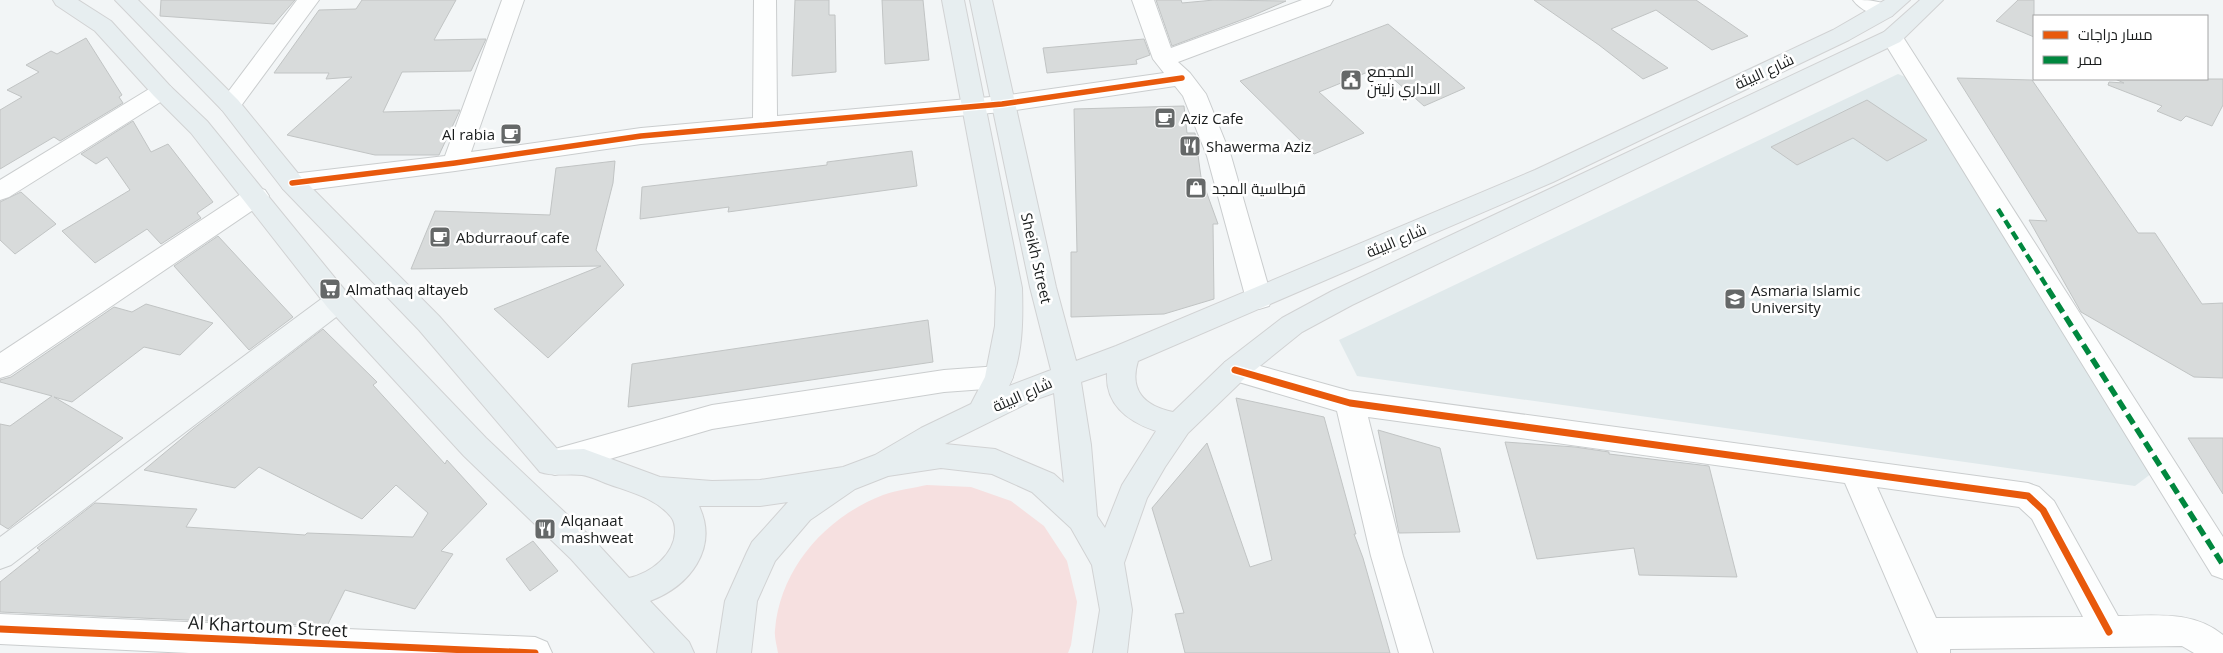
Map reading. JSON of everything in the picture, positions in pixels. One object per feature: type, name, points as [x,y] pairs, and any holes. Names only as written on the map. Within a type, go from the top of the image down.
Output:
[{"type":"main road","points":[[64,0],[102,26],[162,91],[199,126],[338,301],[475,446],[582,549],[677,653]]},
{"type":"main road","points":[[126,0],[230,105],[292,183],[429,323],[551,463],[584,462],[660,490],[712,494],[760,493],[844,480],[886,464],[941,456],[995,462],[1044,483],[1082,518],[1108,563],[1116,610],[1127,653]]},
{"type":"main road","name":"Sheikh Street","points":[[953,0],[1009,288],[1009,326],[999,377],[981,413]]},
{"type":"main road","name":"Sheikh Street","points":[[981,0],[1043,287],[1066,375],[1076,444],[1082,518]]},
{"type":"main road","name":"شارع البيئة","points":[[886,464],[931,437],[1024,392],[1126,354],[1259,299],[1553,184],[1892,37],[1932,0]]},
{"type":"main road","name":"شارع البيئة","points":[[1108,563],[1133,494],[1154,458],[1178,425],[1236,370],[1292,325],[1553,184],[1841,35],[1882,4]]},
{"type":"main road","points":[[1126,354],[1120,367],[1119,380],[1123,394],[1132,406],[1145,416],[1160,422],[1178,425]]},
{"type":"main road","points":[[734,653],[741,601],[764,552],[799,511],[844,480]]},
{"type":"main road","points":[[623,594],[636,592],[658,582],[676,567],[688,549],[691,530],[686,513],[660,490]]},
{"type":"main road","points":[[1110,653],[1116,610]]},
{"type":"street","points":[[230,105],[308,0]]},
{"type":"street","points":[[455,164],[513,0]]},
{"type":"street","points":[[765,0],[765,124]]},
{"type":"street","points":[[1143,0],[1164,59],[1194,94],[1219,156],[1259,299]]},
{"type":"street","points":[[1164,59],[1322,0]]},
{"type":"street","points":[[1892,37],[1998,209],[2223,565]]},
{"type":"street","points":[[292,183],[455,164],[641,136],[1002,104],[1182,78]]},
{"type":"street","points":[[0,191],[162,91]]},
{"type":"street","points":[[0,367],[256,196]]},
{"type":"street","points":[[0,554],[338,301]]},
{"type":"street","points":[[1236,370],[1350,403],[1855,470],[2028,496],[2044,510],[2109,632]]},
{"type":"street","points":[[551,463],[712,417],[944,381],[999,377]]},
{"type":"street","points":[[1350,403],[1387,556],[1416,653]]},
{"type":"street","points":[[1855,470],[1931,644],[2109,632],[2182,631],[2195,635],[2211,645],[2218,653]]},
{"type":"street","name":"Al Khartoum Street","points":[[0,629],[535,653]]},
{"type":"shaded area","name":"Asmaria Islamic University","points":[[1898,74],[1913,80],[2152,473],[2135,486],[1357,376],[1339,340]]},
{"type":"shaded area","points":[[927,485],[971,487],[1011,501],[1044,526],[1067,561],[1077,602],[1071,645],[1068,653],[778,653],[775,633],[779,607],[786,586],[796,566],[809,548],[825,531],[862,505],[888,493]]},
{"type":"building","points":[[161,0],[295,0],[274,24],[160,16]]},
{"type":"building","points":[[362,0],[456,0],[434,40],[486,39],[471,71],[402,72],[383,112],[460,110],[439,155],[375,155],[287,135],[352,77],[326,79],[329,73],[274,73],[319,10],[356,9]]},
{"type":"building","points":[[795,0],[829,0],[829,15],[835,15],[836,72],[792,76]]},
{"type":"building","points":[[882,0],[923,0],[929,60],[885,64]]},
{"type":"building","points":[[1156,0],[1181,0],[1182,3],[1214,0],[1286,1],[1172,46]]},
{"type":"building","points":[[1534,0],[1696,0],[1748,36],[1712,50],[1656,10],[1611,29],[1668,68],[1643,79],[1599,45]]},
{"type":"building","points":[[2018,0],[2034,0],[2033,37],[1996,21]]},
{"type":"building","points":[[1388,24],[1465,88],[1424,106],[1380,67],[1319,92],[1364,133],[1314,154],[1240,81]]},
{"type":"building","points":[[86,38],[122,95],[119,97],[123,103],[60,141],[54,137],[0,169],[0,110],[22,97],[7,90],[39,72],[26,65],[51,51],[57,54]]},
{"type":"building","points":[[1144,39],[1150,55],[1136,60],[1137,64],[1047,73],[1043,48]]},
{"type":"building","points":[[1957,78],[2032,80],[2138,233],[2155,233],[2202,304],[2223,303],[2223,378],[2194,377],[2081,312],[2029,220],[2047,221]]},
{"type":"building","points":[[2223,79],[2223,105],[2212,126],[2186,116],[2181,121],[2157,111],[2162,106],[2108,85],[2109,82],[2124,83],[2117,80]]},
{"type":"building","points":[[1867,100],[1927,140],[1887,161],[1853,138],[1797,165],[1771,147]]},
{"type":"building","points":[[1184,106],[1187,133],[1195,133],[1201,177],[1218,224],[1213,224],[1214,299],[1164,314],[1071,317],[1071,252],[1077,252],[1074,109]]},
{"type":"building","points":[[133,121],[151,152],[168,144],[213,202],[197,213],[201,218],[161,244],[147,229],[95,263],[62,231],[130,190],[107,157],[96,164],[81,154]]},
{"type":"building","points":[[912,151],[917,186],[728,212],[729,207],[640,219],[642,187],[827,165],[827,162]]},
{"type":"building","points":[[615,161],[613,183],[596,250],[624,285],[548,358],[494,309],[601,266],[411,269],[435,211],[550,215],[556,168]]},
{"type":"building","points":[[21,192],[56,224],[15,254],[0,240],[0,202]]},
{"type":"building","points":[[218,236],[293,317],[249,350],[174,266]]},
{"type":"building","points":[[146,304],[213,323],[180,355],[144,347],[72,402],[54,397],[123,438],[8,529],[0,524],[0,424],[10,426],[52,396],[0,382],[0,380],[11,377],[114,307],[132,312]]},
{"type":"building","points":[[928,320],[933,362],[628,407],[632,364]]},
{"type":"building","points":[[323,329],[377,382],[373,385],[445,464],[447,460],[487,504],[441,551],[453,554],[415,609],[345,590],[327,626],[0,612],[0,582],[40,550],[37,548],[95,503],[197,509],[186,527],[305,535],[307,533],[413,537],[428,513],[396,485],[362,519],[259,467],[235,488],[144,470],[193,429]]},
{"type":"building","points":[[1236,398],[1324,417],[1356,534],[1354,534],[1363,558],[1390,653],[1185,653],[1175,614],[1184,613],[1152,508],[1207,443],[1250,567],[1272,560]]},
{"type":"building","points":[[1378,430],[1440,448],[1460,532],[1399,533]]},
{"type":"building","points":[[2188,438],[2223,438],[2223,494]]},
{"type":"building","points":[[1505,442],[1575,447],[1609,452],[1609,454],[1709,466],[1737,577],[1639,575],[1634,548],[1537,559]]},
{"type":"building","points":[[533,541],[558,571],[530,591],[506,559]]},
{"type":"marked path","points":[[1998,209],[2223,565]]},
{"type":"cycle path","points":[[292,183],[455,163],[641,136],[1002,104],[1182,78]]},
{"type":"cycle path","points":[[1235,370],[1350,403],[2028,496],[2043,510],[2109,632]]},
{"type":"cycle path","points":[[0,629],[535,653]]},
{"type":"place","name":"المجمع الاداري زليتن","points":[[1351,80]]},
{"type":"place","name":"Aziz Cafe","points":[[1165,118]]},
{"type":"place","name":"Al rabia","points":[[511,134]]},
{"type":"place","name":"Shawerma Aziz","points":[[1190,146]]},
{"type":"place","name":"قرطاسية المجد","points":[[1196,188]]},
{"type":"place","name":"Abdurraouf cafe","points":[[440,237]]},
{"type":"place","name":"Almathaq altayeb","points":[[330,289]]},
{"type":"place","name":"Asmaria Islamic University","points":[[1735,299]]},
{"type":"place","name":"Alqanaat mashweat","points":[[545,529]]}]
